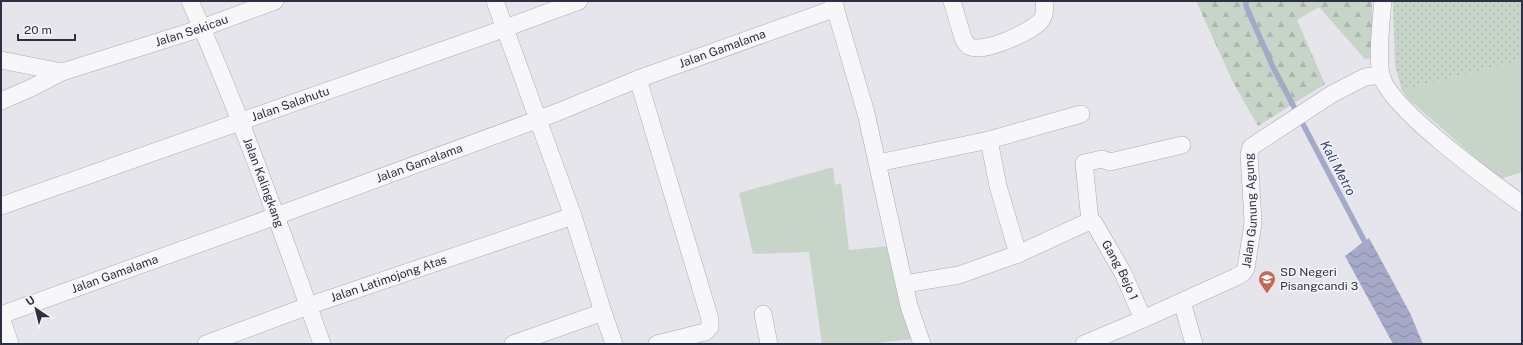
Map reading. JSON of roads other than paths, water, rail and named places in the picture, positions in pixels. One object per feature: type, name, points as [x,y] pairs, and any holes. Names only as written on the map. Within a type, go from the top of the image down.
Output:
[{"type":"street","name":"Jalan Kalingkang","points":[[190,1],[240,121],[322,344]]},
{"type":"street","name":"Jalan Sekicau","points":[[1,101],[62,72],[202,28],[275,1]]},
{"type":"street","points":[[495,1],[573,216],[614,344]]},
{"type":"street","name":"Jalan Salahutu","points":[[1,206],[579,1]]},
{"type":"street","points":[[952,1],[966,44],[972,48],[982,48],[993,46],[1027,30],[1042,20],[1045,12],[1044,1]]},
{"type":"street","points":[[1382,1],[1381,75],[1390,92],[1416,120],[1479,172],[1522,204]]},
{"type":"street","points":[[835,4],[866,113],[910,306],[922,344]]},
{"type":"street","name":"Jalan Gamalama","points":[[1,316],[539,119],[638,79],[835,4]]},
{"type":"street","points":[[1,60],[62,72]]},
{"type":"street","name":"Jalan Gunung Agung","points":[[1084,344],[1111,339],[1143,319],[1243,273],[1246,268],[1253,220],[1249,154],[1250,147],[1332,94],[1365,77],[1381,75]]},
{"type":"street","points":[[638,79],[710,319],[710,327],[705,332],[657,344]]},
{"type":"street","points":[[878,163],[990,140],[1081,114]]},
{"type":"street","points":[[990,140],[998,186],[1018,254]]},
{"type":"street","points":[[905,284],[959,275],[1018,254],[1092,222],[1084,163],[1102,158],[1110,162],[1182,145]]},
{"type":"street","name":"Jalan Latimojong Atas","points":[[206,344],[308,306],[573,216]]},
{"type":"street","name":"Gang Bejo 1","points":[[1092,222],[1120,267],[1143,319]]},
{"type":"street","points":[[1182,302],[1194,344]]},
{"type":"street","points":[[513,344],[603,312]]},
{"type":"street","points":[[763,314],[769,344]]},
{"type":"street","points":[[1,316],[10,344]]},
{"type":"water","points":[[1369,238],[1410,313],[1423,344],[1393,344],[1345,256]]},
{"type":"waterway","name":"Kali Metro","points":[[1246,1],[1246,6],[1273,67],[1368,248]]},
{"type":"place","name":"SD Negeri Pisangcandi 3","points":[[1267,294]]}]
